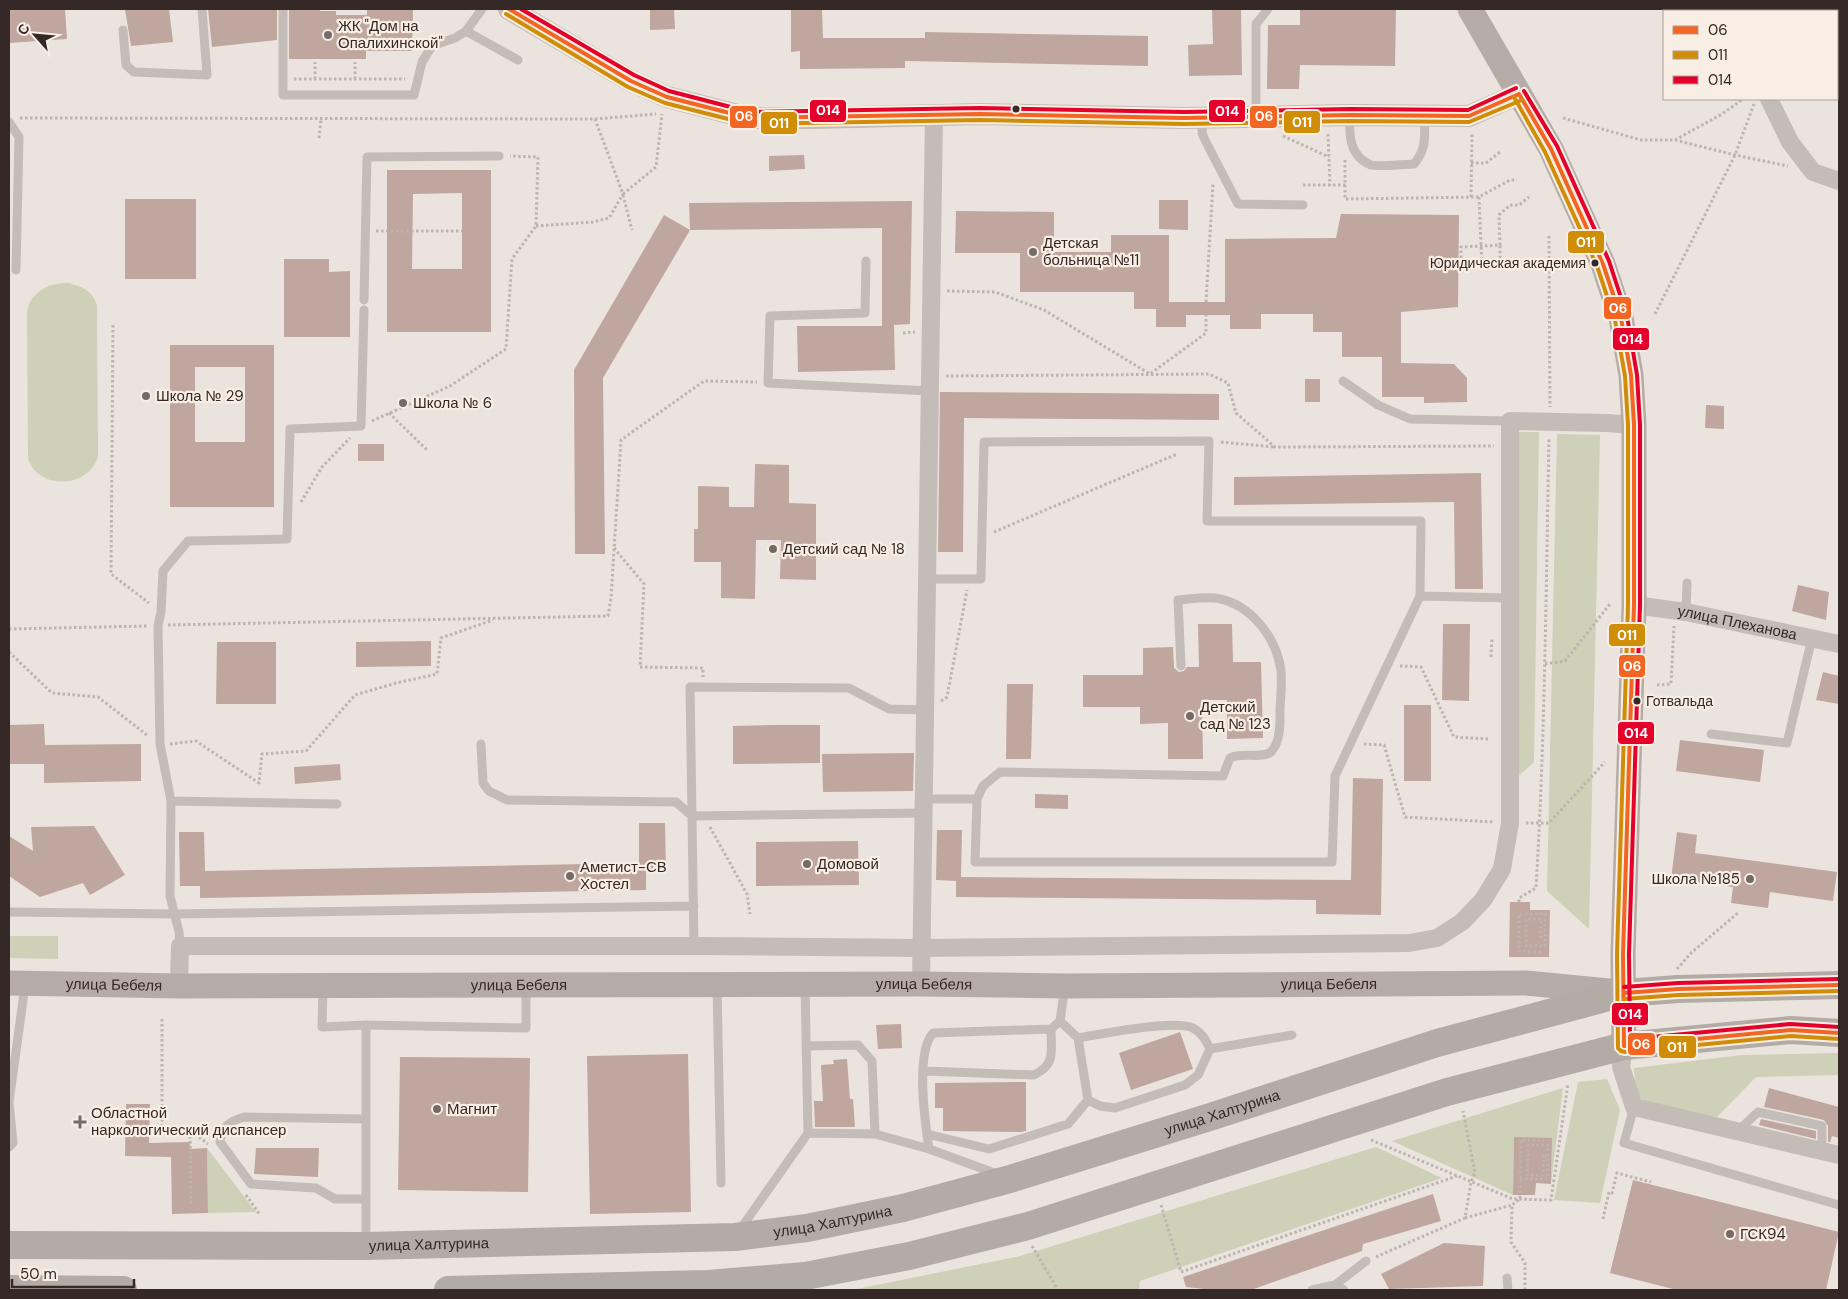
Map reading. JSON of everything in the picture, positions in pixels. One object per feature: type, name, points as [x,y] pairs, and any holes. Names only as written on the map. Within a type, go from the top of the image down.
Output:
[{"type":"main road","points":[[1470,9],[1551,149],[1603,264],[1621,318],[1631,375],[1634,425],[1622,605],[1624,1046]]},
{"type":"main road","name":"улица Бебеля","points":[[17,983],[179,986],[805,986],[921,984],[1065,986],[1526,983],[1624,993],[1678,989],[1839,985]]},
{"type":"main road","name":"улица Халтурина","points":[[9,1246],[366,1246],[734,1238],[808,1228],[904,1208],[1010,1179],[1210,1118],[1437,1043],[1624,993]]},
{"type":"main road","points":[[448,1290],[708,1284],[805,1276],[909,1256],[1028,1226],[1447,1092],[1624,1046],[1791,1030],[1839,1032]]},
{"type":"main road","points":[[9,1289],[123,1290]]},
{"type":"street","points":[[509,9],[631,81],[667,97],[750,118],[1003,114],[1203,117],[1469,116],[1519,94]]},
{"type":"street","points":[[1769,100],[1790,142],[1813,172],[1839,181]]},
{"type":"street","points":[[921,984],[934,116]]},
{"type":"street","points":[[179,986],[180,946],[922,948],[1409,943],[1438,938],[1462,922],[1483,900],[1502,869],[1510,823],[1510,421],[1634,425]]},
{"type":"street","name":"улица Плеханова","points":[[1622,605],[1680,611],[1839,644]]},
{"type":"street","points":[[1624,1046],[1621,1067],[1634,1107],[1839,1154]]},
{"type":"lane","points":[[122,30],[126,66],[134,72],[207,75],[202,9]]},
{"type":"lane","points":[[284,9],[283,95],[414,95],[422,62],[432,46],[455,38],[466,31],[482,9]]},
{"type":"lane","points":[[1256,116],[1256,24],[1268,9]]},
{"type":"lane","points":[[466,31],[518,60]]},
{"type":"lane","points":[[1350,115],[1349,134],[1351,145],[1359,157],[1372,165],[1414,164],[1422,156],[1425,145],[1424,116]]},
{"type":"lane","points":[[1203,117],[1202,133],[1238,204],[1302,205]]},
{"type":"lane","points":[[9,122],[19,137],[16,270]]},
{"type":"lane","points":[[364,300],[367,157],[499,156]]},
{"type":"lane","points":[[866,261],[865,312],[770,316],[768,383],[930,383]]},
{"type":"lane","points":[[180,946],[179,932],[170,896],[171,802],[160,744],[158,626],[161,612],[162,571],[188,541],[287,539],[290,429],[361,426],[364,310]]},
{"type":"lane","points":[[1343,381],[1378,405],[1410,419],[1510,421]]},
{"type":"lane","points":[[927,579],[981,579],[984,442],[1209,441],[1207,521],[1421,521],[1420,596],[1335,776],[1332,862],[975,862],[977,799],[983,786],[1000,772],[1223,776],[1230,758],[1236,755],[1267,755],[1272,752],[1279,732],[1282,690],[1281,671],[1277,652],[1270,637],[1259,622],[1246,610],[1216,598],[1178,600],[1181,666]]},
{"type":"lane","points":[[1680,611],[1687,583]]},
{"type":"lane","points":[[1420,596],[1510,598]]},
{"type":"lane","points":[[1711,734],[1787,743],[1812,638]]},
{"type":"lane","points":[[694,946],[690,687],[848,688],[889,709],[925,710]]},
{"type":"lane","points":[[481,744],[483,783],[488,792],[507,800],[676,802],[692,816],[924,806],[977,799]]},
{"type":"lane","points":[[171,802],[337,804]]},
{"type":"lane","points":[[9,912],[174,914],[694,906]]},
{"type":"lane","points":[[9,1147],[13,1143],[9,1102],[17,983]]},
{"type":"lane","points":[[323,985],[322,1027],[366,1025],[526,1028],[526,985]]},
{"type":"lane","points":[[717,985],[721,1183]]},
{"type":"lane","points":[[734,1238],[808,1133],[805,986]]},
{"type":"lane","points":[[929,1149],[924,1114],[924,1071],[926,1044],[934,1033],[1050,1030],[1060,1021],[1065,986]]},
{"type":"lane","points":[[927,1134],[989,1149],[1068,1124],[1088,1100],[1078,1038],[1060,1021]]},
{"type":"lane","points":[[1078,1038],[1173,1024],[1193,1028],[1204,1036],[1210,1049],[1198,1075],[1185,1085],[1115,1108],[1100,1106],[1088,1100]]},
{"type":"lane","points":[[366,1025],[366,1246]]},
{"type":"lane","points":[[924,1071],[1034,1075],[1044,1070],[1051,1060],[1050,1030]]},
{"type":"lane","points":[[1210,1049],[1292,1035]]},
{"type":"lane","points":[[807,1046],[858,1045],[872,1061],[875,1134]]},
{"type":"lane","points":[[1634,1107],[1624,1143],[1839,1205]]},
{"type":"lane","points":[[366,1118],[244,1118],[231,1121],[220,1133],[220,1142],[251,1184],[316,1188],[335,1199],[366,1199]]},
{"type":"lane","points":[[808,1133],[875,1134],[929,1149],[1010,1179]]},
{"type":"lane","points":[[1312,1290],[1335,1285],[1366,1261]]},
{"type":"lane","points":[[1507,1278],[1508,1290]]},
{"type":"lane","points":[[1335,1285],[1344,1290]]},
{"type":"path","points":[[315,62],[315,79]]},
{"type":"path","points":[[355,62],[355,79]]},
{"type":"path","points":[[284,79],[418,79]]},
{"type":"path","points":[[1675,140],[1722,114],[1742,100]]},
{"type":"path","points":[[1655,314],[1735,155],[1757,100]]},
{"type":"path","points":[[18,118],[595,119],[662,114],[656,167],[623,194],[609,218],[593,222],[536,226]]},
{"type":"path","points":[[1563,118],[1641,140],[1675,140],[1813,172]]},
{"type":"path","points":[[319,138],[321,119]]},
{"type":"path","points":[[595,119],[623,194],[632,230]]},
{"type":"path","points":[[1278,134],[1329,157]]},
{"type":"path","points":[[1328,134],[1330,185]]},
{"type":"path","points":[[1471,197],[1472,134]]},
{"type":"path","points":[[1471,163],[1486,163],[1500,152]]},
{"type":"path","points":[[288,524],[322,467],[361,426],[450,386],[506,349],[512,259],[536,226],[538,157],[499,156]]},
{"type":"path","points":[[1345,158],[1344,199],[1478,197],[1510,180],[1518,180]]},
{"type":"path","points":[[1206,302],[1213,178]]},
{"type":"path","points":[[1303,184],[1345,185]]},
{"type":"path","points":[[1478,197],[1482,266],[1500,266],[1499,215],[1510,205],[1519,205],[1529,197]]},
{"type":"path","points":[[366,231],[462,231]]},
{"type":"path","points":[[1519,902],[1519,898],[1536,888],[1540,824],[1550,423],[1549,236]]},
{"type":"path","points":[[1461,273],[1461,247],[1500,245]]},
{"type":"path","points":[[932,290],[994,292],[1044,310],[1150,374]]},
{"type":"path","points":[[1150,374],[1206,333],[1206,315]]},
{"type":"path","points":[[113,325],[111,574],[161,612]]},
{"type":"path","points":[[930,383],[1150,374],[1209,374],[1228,384],[1236,413],[1275,447]]},
{"type":"path","points":[[9,629],[608,616],[611,598],[621,440],[704,381],[768,383]]},
{"type":"path","points":[[389,413],[427,450]]},
{"type":"path","points":[[982,537],[1209,441],[1275,447],[1494,446],[1494,455]]},
{"type":"path","points":[[925,710],[947,697],[969,579]]},
{"type":"path","points":[[1545,664],[1565,661],[1622,605]]},
{"type":"path","points":[[1657,685],[1671,684],[1680,611]]},
{"type":"path","points":[[9,652],[52,693],[98,697],[160,744],[196,741],[259,783],[262,754],[306,751],[355,695],[437,674],[442,638],[496,618]]},
{"type":"path","points":[[1491,657],[1492,637]]},
{"type":"path","points":[[1388,666],[1421,667],[1454,737],[1488,740]]},
{"type":"path","points":[[1350,744],[1384,745],[1405,817],[1494,822]]},
{"type":"path","points":[[1523,823],[1549,823],[1605,762]]},
{"type":"path","points":[[1676,970],[1691,954],[1739,912]]},
{"type":"path","points":[[1541,938],[1541,919],[1526,918],[1526,946],[1545,946],[1545,914],[1519,914],[1519,952],[1541,952]]},
{"type":"path","points":[[162,1019],[162,1131],[190,1131],[191,1204]]},
{"type":"path","points":[[1371,1140],[1513,1199],[1551,1200],[1569,1078]]},
{"type":"path","points":[[1462,1111],[1475,1174],[1471,1182],[1465,1218]]},
{"type":"path","points":[[1366,1261],[1465,1218],[1512,1206],[1520,1199],[1521,1140],[1544,1140]]},
{"type":"path","points":[[1520,1179],[1547,1179],[1548,1145],[1528,1145],[1527,1175],[1544,1175],[1544,1154]]},
{"type":"path","points":[[1603,1219],[1609,1192],[1612,1193],[1617,1173],[1651,1182]]},
{"type":"path","points":[[1159,1200],[1181,1272],[1456,1176]]},
{"type":"path","points":[[1512,1206],[1511,1242],[1525,1263],[1525,1290]]},
{"type":"path","points":[[1032,1246],[1058,1290]]},
{"type":"green space","points":[[68,283],[87,290],[97,306],[98,456],[93,467],[85,474],[75,479],[53,481],[42,477],[28,459],[27,313],[32,300],[41,290],[54,284]]},
{"type":"green space","points":[[1517,432],[1539,432],[1534,762],[1513,781]]},
{"type":"green space","points":[[1557,434],[1600,435],[1589,929],[1547,891]]},
{"type":"green space","points":[[9,936],[58,936],[58,959],[9,958]]},
{"type":"green space","points":[[1839,1053],[1839,1075],[1756,1077],[1717,1117],[1654,1107],[1636,1095],[1634,1068],[1742,1055]]},
{"type":"green space","points":[[1607,1079],[1620,1110],[1600,1203],[1554,1200],[1578,1082]]},
{"type":"green space","points":[[1563,1088],[1551,1183],[1552,1138],[1514,1138],[1513,1195],[1392,1141]]},
{"type":"green space","points":[[1376,1147],[1442,1178],[1140,1281],[1139,1290],[852,1290],[1020,1256]]},
{"type":"green space","points":[[207,1148],[256,1212],[208,1213]]},
{"type":"building","points":[[9,9],[65,9],[67,39],[9,43]]},
{"type":"building","points":[[125,9],[169,9],[173,42],[131,46]]},
{"type":"building","points":[[208,9],[277,9],[277,40],[212,47]]},
{"type":"building","name":"ЖК \"Дом на Опалихинской\"","points":[[289,9],[336,11],[336,15],[367,15],[367,9],[413,9],[412,51],[366,51],[366,59],[289,59]]},
{"type":"building","points":[[650,9],[674,9],[675,29],[650,30]]},
{"type":"building","points":[[791,9],[822,9],[823,38],[925,38],[925,32],[1148,36],[1148,66],[905,61],[905,68],[800,69],[800,51],[791,52]]},
{"type":"building","points":[[1212,9],[1241,9],[1242,75],[1189,76],[1188,45],[1213,44]]},
{"type":"building","points":[[1300,9],[1396,9],[1395,66],[1300,65],[1299,89],[1267,89],[1268,25],[1300,25]]},
{"type":"building","points":[[804,155],[805,169],[769,171],[769,156]]},
{"type":"building","points":[[387,170],[491,170],[491,332],[387,332]],"holes":[[[462,193],[462,269],[412,269],[413,194]]]},
{"type":"building","points":[[125,199],[196,199],[196,279],[125,279]]},
{"type":"building","points":[[1159,200],[1188,200],[1188,230],[1159,229]]},
{"type":"building","points":[[912,201],[910,324],[894,325],[895,370],[798,372],[797,326],[882,326],[882,228],[690,230],[689,203]]},
{"type":"building","points":[[956,211],[1054,212],[1054,252],[1111,252],[1111,235],[1169,235],[1169,302],[1225,302],[1225,239],[1336,238],[1341,214],[1459,215],[1458,307],[1401,312],[1401,363],[1454,364],[1467,378],[1467,402],[1424,403],[1424,397],[1382,397],[1382,357],[1342,357],[1342,332],[1313,332],[1313,314],[1261,314],[1261,329],[1230,329],[1230,315],[1186,315],[1186,327],[1156,327],[1156,309],[1134,309],[1134,292],[1020,292],[1020,253],[955,253]]},
{"type":"building","points":[[664,215],[690,230],[603,378],[605,554],[575,554],[574,370]]},
{"type":"building","points":[[284,259],[329,259],[329,272],[350,271],[350,337],[284,337]]},
{"type":"building","points":[[170,345],[274,345],[274,507],[170,507]],"holes":[[[195,367],[245,367],[245,442],[195,442]]]},
{"type":"building","points":[[1305,379],[1320,379],[1320,402],[1305,402]]},
{"type":"building","points":[[940,392],[1219,394],[1219,420],[964,418],[963,552],[938,552]]},
{"type":"building","points":[[1706,405],[1724,406],[1724,429],[1705,428]]},
{"type":"building","points":[[358,444],[384,444],[384,461],[358,461]]},
{"type":"building","points":[[755,464],[789,465],[789,503],[816,504],[816,580],[780,579],[781,540],[756,540],[755,599],[721,598],[721,562],[694,562],[694,529],[698,529],[698,486],[729,487],[729,507],[754,507]]},
{"type":"building","points":[[1481,473],[1483,589],[1455,589],[1454,502],[1234,505],[1234,477]]},
{"type":"building","points":[[1798,585],[1829,592],[1826,620],[1792,611]]},
{"type":"building","points":[[1198,624],[1232,624],[1233,662],[1261,662],[1263,738],[1227,739],[1227,700],[1202,700],[1203,759],[1168,759],[1168,723],[1140,724],[1140,707],[1083,707],[1083,675],[1143,675],[1143,648],[1173,647],[1174,668],[1179,672],[1184,671],[1187,667],[1199,667]]},
{"type":"building","points":[[1443,624],[1470,624],[1469,701],[1442,700]]},
{"type":"building","points":[[431,641],[431,666],[356,667],[356,642]]},
{"type":"building","points":[[217,642],[276,642],[276,704],[216,704]]},
{"type":"building","points":[[1823,672],[1839,676],[1839,704],[1816,700]]},
{"type":"building","points":[[1007,684],[1033,684],[1031,759],[1006,759]]},
{"type":"building","points":[[1404,705],[1431,705],[1431,781],[1404,781]]},
{"type":"building","points":[[44,724],[45,745],[141,744],[141,781],[44,783],[44,764],[9,764],[9,725]]},
{"type":"building","points":[[820,725],[820,763],[733,764],[733,726]]},
{"type":"building","points":[[1680,740],[1764,750],[1760,782],[1676,771]]},
{"type":"building","points":[[914,753],[913,791],[823,792],[822,754]]},
{"type":"building","points":[[340,764],[341,780],[295,784],[294,767]]},
{"type":"building","points":[[1353,778],[1383,779],[1381,915],[1316,914],[1316,900],[956,897],[956,881],[936,880],[937,830],[962,830],[961,877],[1351,880]]},
{"type":"building","points":[[1035,794],[1068,795],[1068,809],[1035,808]]},
{"type":"building","points":[[639,823],[665,823],[666,872],[646,872],[646,890],[200,898],[200,886],[180,886],[179,832],[204,832],[205,871],[639,863]]},
{"type":"building","points":[[94,826],[125,875],[90,895],[83,883],[40,897],[9,876],[9,836],[33,851],[31,827]]},
{"type":"building","points":[[1677,832],[1697,835],[1695,853],[1837,872],[1833,901],[1770,892],[1768,908],[1731,903],[1733,887],[1671,879]]},
{"type":"building","name":"Домовой","points":[[858,841],[859,885],[756,886],[756,842]]},
{"type":"building","points":[[1510,902],[1530,902],[1530,910],[1550,910],[1549,957],[1509,957]]},
{"type":"building","points":[[901,1024],[902,1048],[878,1049],[876,1025]]},
{"type":"building","points":[[1180,1032],[1193,1069],[1131,1090],[1119,1053]]},
{"type":"building","points":[[688,1054],[691,1212],[590,1214],[587,1056]]},
{"type":"building","points":[[400,1057],[530,1058],[528,1192],[398,1190]]},
{"type":"building","points":[[847,1059],[850,1099],[853,1099],[855,1127],[815,1127],[814,1101],[823,1101],[821,1065],[834,1064],[833,1060]]},
{"type":"building","points":[[1026,1082],[1026,1131],[943,1131],[943,1108],[935,1108],[935,1083]]},
{"type":"building","points":[[1769,1088],[1839,1107],[1839,1138],[1832,1136],[1830,1142],[1828,1142],[1828,1126],[1824,1120],[1764,1107]]},
{"type":"building","points":[[126,1104],[150,1104],[149,1143],[190,1142],[190,1149],[207,1148],[208,1213],[172,1214],[171,1157],[125,1156]]},
{"type":"building","points":[[1761,1119],[1816,1131],[1816,1139],[1759,1125]]},
{"type":"building","points":[[1514,1137],[1552,1138],[1551,1184],[1536,1183],[1535,1195],[1513,1195]]},
{"type":"building","points":[[256,1148],[319,1148],[318,1177],[254,1174]]},
{"type":"building","name":"ГСК94","points":[[1633,1180],[1839,1232],[1826,1290],[1677,1290],[1610,1273]]},
{"type":"building","points":[[1433,1194],[1441,1221],[1363,1244],[1362,1251],[1251,1290],[1213,1290],[1186,1287],[1183,1277]]},
{"type":"building","points":[[1444,1243],[1485,1246],[1483,1286],[1389,1289],[1381,1274]]},
{"type":"transit line","name":"06","points":[[509,9],[631,81],[667,97],[749,118],[980,114],[1184,118],[1350,115],[1469,116],[1519,94]]},
{"type":"transit line","name":"014","points":[[521,9],[634,75],[669,91],[750,112],[980,108],[1184,112],[1350,109],[1468,110],[1516,88]]},
{"type":"transit line","name":"011","points":[[506,14],[628,87],[665,103],[748,124],[980,120],[1184,124],[1350,121],[1469,122],[1522,100]]},
{"type":"transit line","name":"014","points":[[1524,91],[1557,146],[1609,261],[1627,316],[1637,375],[1640,425],[1640,605],[1629,954],[1630,1039],[1790,1024],[1839,1027]]},
{"type":"transit line","name":"06","points":[[1519,94],[1551,149],[1603,264],[1621,318],[1631,375],[1634,425],[1634,605],[1623,954],[1624,1046],[1791,1030],[1839,1033]]},
{"type":"transit line","name":"011","points":[[1514,97],[1545,152],[1597,266],[1615,320],[1625,376],[1628,425],[1628,605],[1617,954],[1618,1048],[1625,1052],[1791,1036],[1839,1039]]},
{"type":"transit line","name":"014","points":[[1624,987],[1678,983],[1839,979]]},
{"type":"transit line","name":"06","points":[[1624,993],[1678,989],[1839,985]]},
{"type":"transit line","name":"011","points":[[1624,999],[1678,995],[1839,991]]},
{"type":"place","name":"ЖК \"Дом на Опалихинской\"","points":[[328,35]]},
{"type":"place","name":"Детская больница №11","points":[[1033,252]]},
{"type":"place","name":"Юридическая академия","points":[[1595,263]]},
{"type":"place","name":"Школа № 29","points":[[146,396]]},
{"type":"place","name":"Школа № 6","points":[[403,403]]},
{"type":"place","name":"Детский сад № 18","points":[[773,549]]},
{"type":"place","name":"Готвальда","points":[[1637,701]]},
{"type":"place","name":"Детский сад № 123","points":[[1190,716]]},
{"type":"place","name":"Домовой","points":[[807,864]]},
{"type":"place","name":"Аметист-СВ Хостел","points":[[570,876]]},
{"type":"place","name":"Школа №185","points":[[1750,879]]},
{"type":"place","name":"Магнит","points":[[437,1109]]},
{"type":"place","name":"Областной наркологический диспансер","points":[[80,1122]]},
{"type":"place","name":"ГСК94","points":[[1730,1234]]}]
